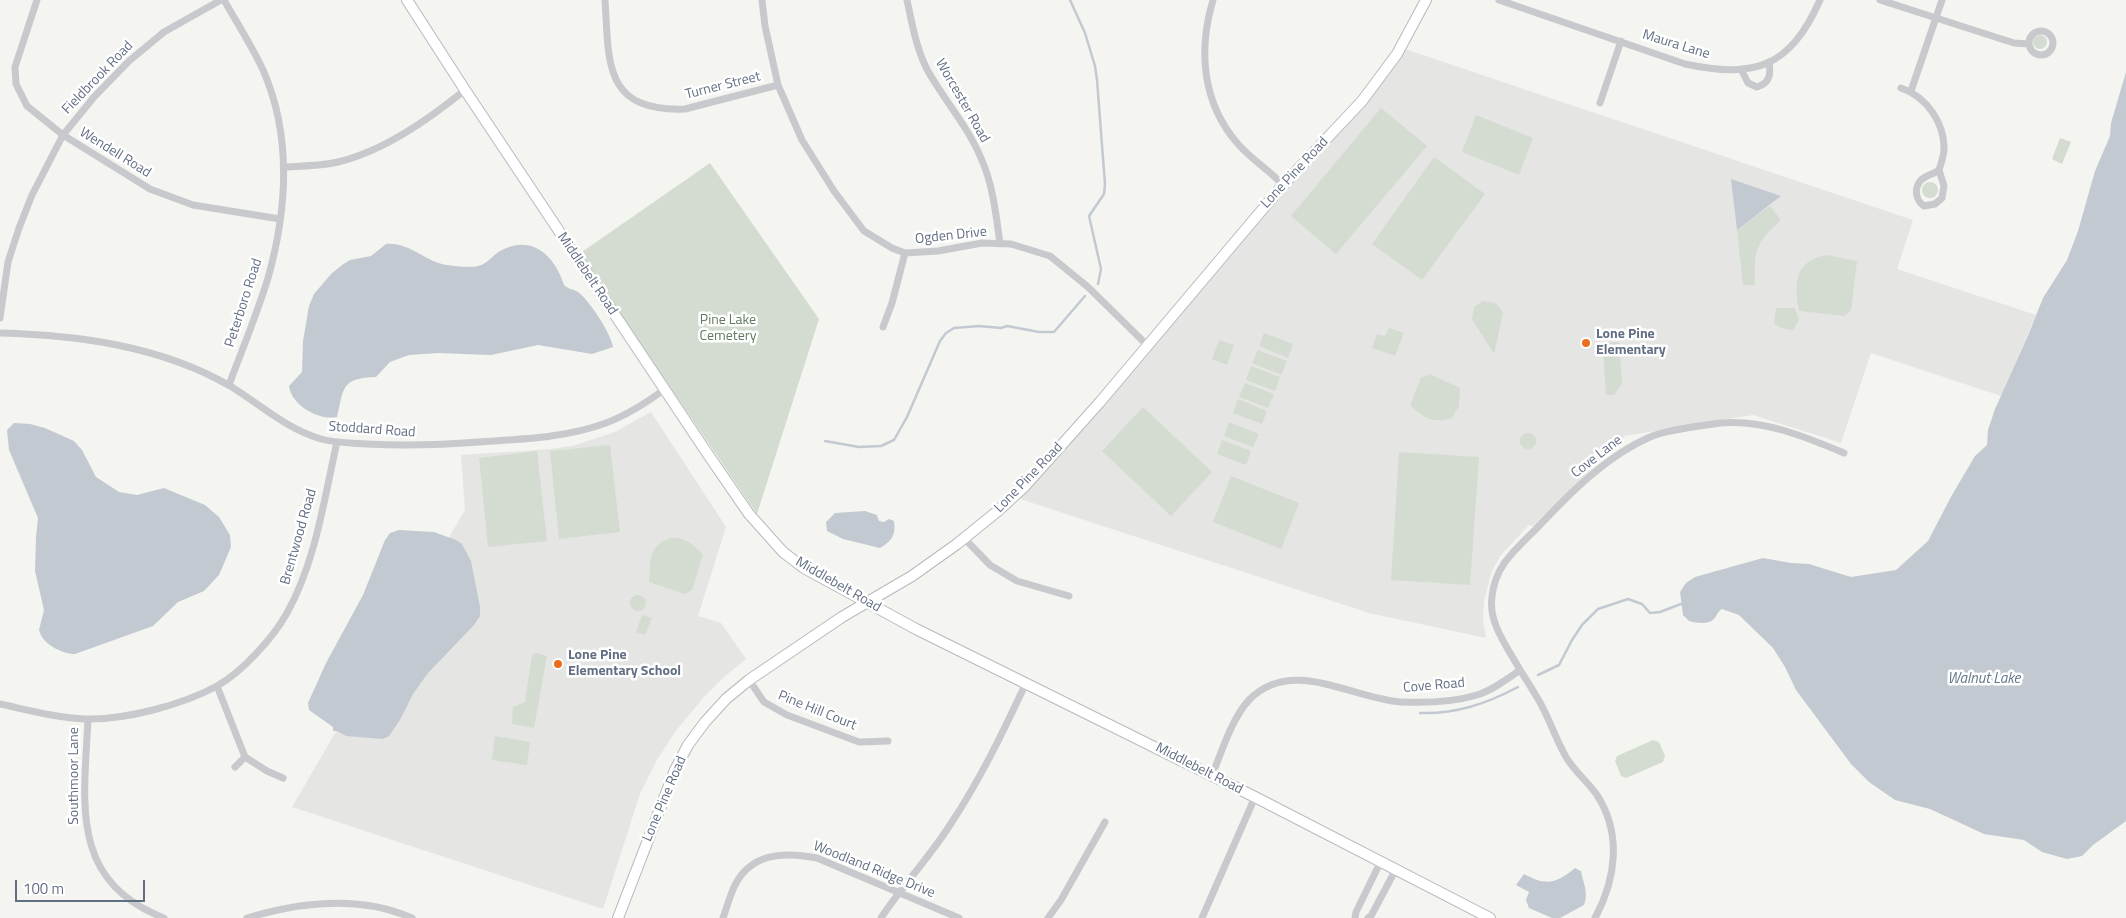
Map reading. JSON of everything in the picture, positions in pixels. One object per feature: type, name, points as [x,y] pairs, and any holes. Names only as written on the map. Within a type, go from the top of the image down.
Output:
[{"type":"street","name":"Wendell Road","points":[[37,0],[15,67],[16,84],[27,106],[63,135],[150,189],[194,205],[280,219]]},
{"type":"street","name":"Fieldbrook Road","points":[[0,318],[8,262],[19,228],[32,195],[63,135],[94,97],[129,61],[164,32],[220,0]]},
{"type":"street","name":"Peterboro Road","points":[[220,0],[263,70],[280,123],[285,167],[280,219],[268,278],[229,385]]},
{"type":"street","name":"Middlebelt Road","points":[[407,0],[464,90],[711,460],[763,531],[783,552],[804,568],[865,602],[1490,918]]},
{"type":"street","name":"Turner Street","points":[[605,0],[609,64],[614,79],[622,90],[638,100],[670,110],[685,109],[778,85]]},
{"type":"street","name":"Ogden Drive","points":[[762,0],[765,26],[778,85],[802,140],[834,191],[864,231],[892,248],[905,253],[938,251],[982,243],[1011,244],[1050,256],[1088,287],[1147,345]]},
{"type":"street","name":"Worcester Road","points":[[907,0],[915,35],[928,72],[960,119],[981,158],[994,197],[1000,244]]},
{"type":"street","points":[[1213,0],[1203,42],[1207,81],[1212,99],[1226,128],[1237,143],[1283,184]]},
{"type":"street","name":"Lone Pine Road","points":[[618,918],[665,792],[688,745],[705,722],[726,699],[749,680],[865,602],[912,576],[964,538],[1025,486],[1100,402],[1283,184],[1378,81],[1397,54],[1426,0]]},
{"type":"street","name":"Maura Lane","points":[[1499,0],[1685,64],[1711,69],[1741,69],[1756,67],[1769,62],[1795,44],[1810,23],[1820,0]]},
{"type":"street","points":[[1880,0],[2014,43],[2029,44]]},
{"type":"street","points":[[1911,91],[1942,0]]},
{"type":"street","points":[[1600,104],[1621,41]]},
{"type":"street","points":[[1741,69],[1748,83],[1758,87],[1764,85],[1769,79],[1771,73],[1769,62]]},
{"type":"street","points":[[1901,88],[1911,91],[1924,101],[1941,128],[1944,151],[1939,170],[1944,186],[1942,198],[1935,204],[1924,206],[1917,197],[1916,189],[1919,182],[1939,170]]},
{"type":"street","points":[[285,167],[339,162],[388,144],[435,113],[464,90]]},
{"type":"street","points":[[883,327],[892,303],[905,253]]},
{"type":"street","name":"Stoddard Road","points":[[0,332],[65,336],[138,349],[187,366],[229,385],[277,418],[305,433],[337,442],[417,446],[558,436],[606,423],[640,407],[665,389]]},
{"type":"street","name":"Cove Lane","points":[[1520,670],[1492,613],[1491,598],[1498,574],[1515,550],[1553,512],[1599,469],[1630,447],[1652,436],[1721,423],[1750,423],[1785,431],[1844,453]]},
{"type":"street","name":"Brentwood Road","points":[[0,704],[64,718],[88,719],[139,714],[166,706],[217,686],[258,650],[287,614],[301,583],[310,554],[337,442]]},
{"type":"street","points":[[964,538],[990,564],[1017,581],[1069,596]]},
{"type":"street","points":[[1520,670],[1538,700],[1568,760],[1596,794],[1610,820],[1613,842],[1612,866],[1602,905],[1595,918]]},
{"type":"street","name":"Cove Road","points":[[1212,776],[1232,727],[1248,701],[1270,685],[1287,680],[1308,680],[1375,699],[1402,702],[1447,701],[1477,695],[1520,670]]},
{"type":"street","name":"Pine Hill Court","points":[[749,680],[764,702],[787,716],[859,742],[888,740]]},
{"type":"street","points":[[881,918],[932,850],[970,793],[986,766],[1026,683]]},
{"type":"street","points":[[217,686],[245,757],[267,771],[283,778]]},
{"type":"street","name":"Southmoor Lane","points":[[88,719],[85,810],[89,844],[102,873],[125,897],[149,912],[164,918]]},
{"type":"street","points":[[235,767],[245,757]]},
{"type":"street","points":[[1202,918],[1254,797]]},
{"type":"street","points":[[1048,918],[1062,900],[1105,822]]},
{"type":"street","name":"Woodland Ridge Drive","points":[[723,918],[735,884],[747,870],[759,860],[778,854],[817,858],[959,918]]},
{"type":"street","points":[[1355,918],[1380,861]]},
{"type":"street","points":[[1368,918],[1371,916],[1396,869]]},
{"type":"street","points":[[247,918],[298,905],[358,904],[397,916],[412,918]]},
{"type":"shaded area","name":"Lone Pine Elementary","points":[[1399,47],[1913,220],[1897,269],[2036,315],[2001,396],[1871,353],[1841,443],[1753,415],[1625,436],[1533,526],[1529,525],[1501,555],[1492,571],[1484,601],[1483,619],[1486,638],[1369,613],[1011,496],[1373,88]]},
{"type":"shaded area","name":"Lone Pine Elementary School","points":[[651,412],[726,527],[698,616],[721,623],[746,659],[704,697],[675,732],[657,760],[640,794],[603,909],[292,807],[465,510],[461,455],[551,449],[576,445],[615,432]]},
{"type":"green space","points":[[2040,35],[2045,37],[2047,42],[2045,47],[2040,49],[2035,47],[2033,42],[2035,37]]},
{"type":"green space","points":[[1381,108],[1427,146],[1336,254],[1291,216]]},
{"type":"green space","points":[[1476,115],[1533,138],[1519,175],[1462,152]]},
{"type":"green space","points":[[2060,138],[2071,142],[2062,164],[2052,159]]},
{"type":"green space","points":[[1434,157],[1485,194],[1422,280],[1372,244]]},
{"type":"green space","name":"Pine Lake Cemetery","points":[[710,163],[819,319],[757,514],[579,254]]},
{"type":"green space","points":[[1927,182],[1933,182],[1938,187],[1936,196],[1927,198],[1922,193],[1922,187]]},
{"type":"green space","points":[[1770,206],[1781,220],[1766,235],[1758,248],[1755,264],[1755,285],[1743,285],[1737,230]]},
{"type":"green space","points":[[1827,255],[1857,261],[1851,310],[1845,316],[1799,311],[1797,283],[1802,268],[1808,262]]},
{"type":"green space","points":[[1483,301],[1496,303],[1503,313],[1494,354],[1472,319],[1474,307]]},
{"type":"green space","points":[[1776,308],[1795,308],[1799,320],[1793,330],[1781,328],[1774,324]]},
{"type":"green space","points":[[1389,328],[1404,333],[1395,356],[1372,348],[1377,334],[1385,336]]},
{"type":"green space","points":[[1264,333],[1293,344],[1288,358],[1259,346]]},
{"type":"green space","points":[[1219,340],[1234,345],[1227,365],[1212,359]]},
{"type":"green space","points":[[1619,342],[1622,384],[1614,395],[1606,395],[1603,351],[1601,351],[1600,343]]},
{"type":"green space","points":[[1258,350],[1287,361],[1281,375],[1252,363]]},
{"type":"green space","points":[[1251,366],[1280,377],[1275,391],[1246,380]]},
{"type":"green space","points":[[1430,374],[1460,388],[1459,406],[1452,418],[1445,420],[1429,419],[1410,405],[1421,378]]},
{"type":"green space","points":[[1245,383],[1274,394],[1268,408],[1239,397]]},
{"type":"green space","points":[[1238,399],[1267,411],[1262,424],[1233,413]]},
{"type":"green space","points":[[1143,407],[1212,472],[1171,516],[1102,451]]},
{"type":"green space","points":[[1229,422],[1259,434],[1253,447],[1224,436]]},
{"type":"green space","points":[[1525,433],[1531,433],[1536,438],[1534,447],[1525,449],[1520,444],[1520,438]]},
{"type":"green space","points":[[1222,440],[1251,451],[1246,465],[1217,454]]},
{"type":"green space","points":[[610,445],[620,532],[559,539],[550,451]]},
{"type":"green space","points":[[537,451],[547,541],[488,547],[479,458]]},
{"type":"green space","points":[[1399,452],[1479,457],[1470,585],[1391,580]]},
{"type":"green space","points":[[1231,476],[1299,503],[1281,549],[1213,522]]},
{"type":"green space","points":[[671,538],[685,540],[703,554],[692,590],[685,594],[649,582],[654,549]]},
{"type":"green space","points":[[635,595],[641,595],[646,600],[644,609],[635,611],[630,606],[630,600]]},
{"type":"green space","points":[[642,615],[652,618],[645,635],[636,632]]},
{"type":"green space","points":[[536,653],[547,656],[534,728],[512,724],[513,707],[525,702],[532,655]]},
{"type":"green space","points":[[495,736],[530,742],[527,765],[492,760]]},
{"type":"green space","points":[[1653,740],[1659,742],[1665,756],[1663,762],[1626,778],[1621,776],[1615,761],[1617,756]]},
{"type":"water","name":"Walnut Lake","points":[[2126,72],[2126,821],[2093,845],[2082,856],[2067,859],[2042,852],[2024,840],[1984,834],[1930,809],[1895,800],[1869,782],[1851,764],[1796,690],[1773,648],[1739,615],[1722,609],[1709,622],[1698,623],[1689,621],[1683,615],[1680,592],[1686,583],[1695,577],[1763,558],[1809,564],[1851,577],[1896,570],[1928,541],[1975,456],[1987,445],[1988,430],[1995,409],[2043,298],[2067,260],[2078,231],[2095,171],[2110,136],[2111,123]]},
{"type":"water","points":[[1731,179],[1781,196],[1737,230]]},
{"type":"water","points":[[386,244],[403,246],[439,263],[467,267],[481,265],[500,251],[512,246],[532,246],[541,250],[555,265],[564,285],[578,292],[588,302],[604,326],[613,347],[592,354],[538,345],[491,355],[438,353],[409,355],[390,362],[376,377],[364,378],[350,383],[343,392],[337,417],[322,417],[314,414],[300,405],[291,393],[289,386],[302,372],[303,341],[309,306],[314,294],[331,274],[342,265],[350,260],[371,256]]},
{"type":"water","points":[[14,423],[30,424],[45,428],[74,441],[82,450],[96,477],[119,492],[137,495],[164,488],[205,505],[219,517],[230,535],[231,547],[219,575],[204,591],[178,602],[153,626],[75,654],[59,650],[48,644],[39,630],[44,610],[35,571],[38,518],[9,450],[7,430]]},
{"type":"water","points":[[865,511],[877,515],[879,521],[884,522],[889,519],[894,521],[892,537],[888,543],[880,548],[843,539],[827,531],[826,522],[835,513]]},
{"type":"water","points":[[399,530],[434,532],[462,544],[471,561],[480,616],[474,625],[428,673],[413,694],[400,720],[389,736],[383,739],[346,736],[333,731],[333,727],[309,710],[308,703],[326,663],[363,595],[385,540],[390,533]]},
{"type":"water","points":[[1575,868],[1581,871],[1586,896],[1584,905],[1560,918],[1552,918],[1529,908],[1526,900],[1529,892],[1516,885],[1524,874],[1545,882],[1556,880]]},
{"type":"waterway","points":[[1070,0],[1085,33],[1095,66],[1097,80],[1105,184],[1104,194],[1089,216],[1101,269],[1098,284]]},
{"type":"waterway","points":[[825,441],[859,447],[881,446],[894,440],[907,417],[940,341],[946,333],[954,328],[979,326],[1001,328],[1007,326],[1039,332],[1054,332],[1085,296]]},
{"type":"waterway","points":[[1538,675],[1559,665],[1582,625],[1598,609],[1628,599],[1642,604],[1650,613],[1660,612],[1681,604]]},
{"type":"waterway","points":[[1420,713],[1446,712],[1470,707],[1518,687]]},
{"type":"place","name":"Lone Pine Elementary","points":[[1586,343]]},
{"type":"place","name":"Lone Pine Elementary School","points":[[558,664]]}]
